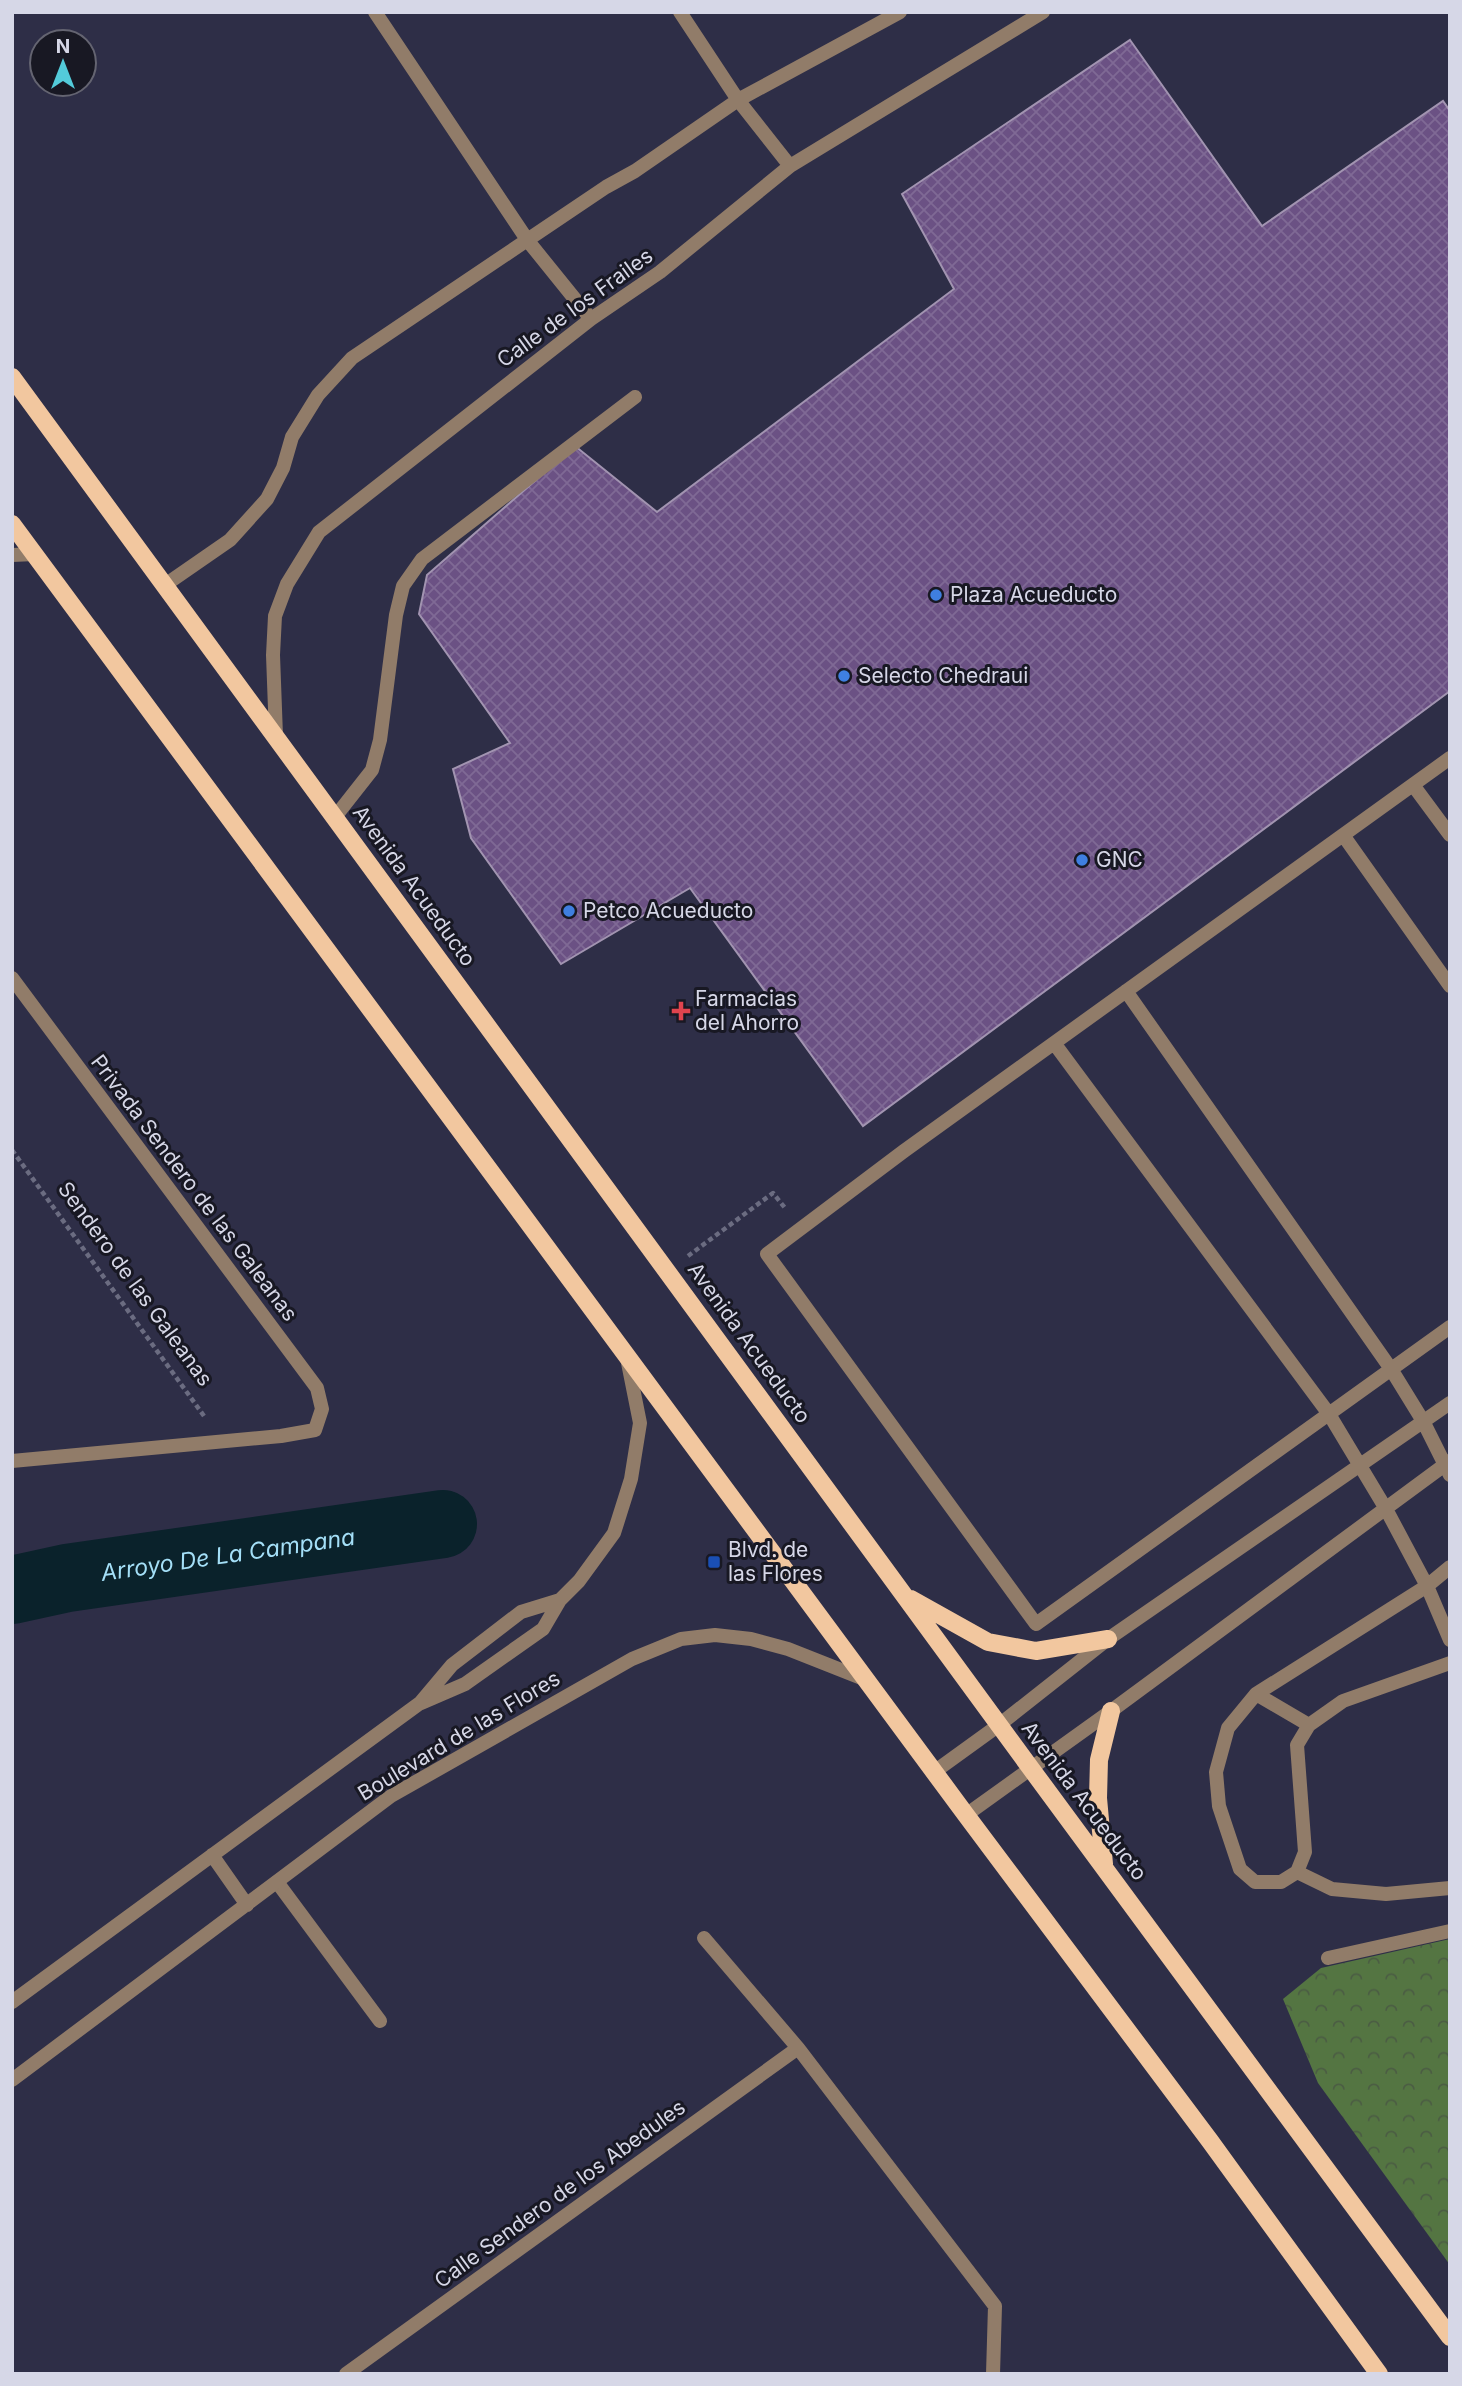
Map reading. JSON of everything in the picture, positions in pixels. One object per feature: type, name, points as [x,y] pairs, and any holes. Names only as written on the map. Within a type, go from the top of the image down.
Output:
[{"type":"main road","name":"Avenida Acueducto","points":[[12,377],[1031,1770],[1104,1864],[1450,2337]]},
{"type":"main road","points":[[12,524],[869,1681],[965,1815],[1202,2130],[1379,2374]]},
{"type":"main road","points":[[905,1596],[988,1642],[1036,1651],[1108,1639]]},
{"type":"main road","points":[[1104,1864],[1098,1798],[1099,1759],[1111,1712]]},
{"type":"street","points":[[375,12],[528,241],[591,319]]},
{"type":"street","points":[[680,12],[738,100],[790,166]]},
{"type":"street","points":[[165,585],[230,540],[267,499],[283,468],[292,438],[318,395],[352,358],[738,100],[900,12]]},
{"type":"street","name":"Calle de los Frailes","points":[[276,736],[273,655],[275,616],[287,584],[319,532],[591,319],[660,272],[790,166],[1043,12]]},
{"type":"street","points":[[335,817],[372,770],[380,740],[398,606],[403,586],[422,559],[635,397]]},
{"type":"street","points":[[12,555],[35,554]]},
{"type":"street","points":[[1450,758],[767,1254],[1036,1624],[1450,1327]]},
{"type":"street","points":[[1413,785],[1450,835]]},
{"type":"street","points":[[1343,835],[1450,986]]},
{"type":"street","name":"Privada Sendero de las Galeanas","points":[[12,978],[317,1388],[323,1409],[315,1430],[224,1443]]},
{"type":"street","points":[[965,1815],[1111,1712],[1386,1508],[1448,1467],[1391,1369],[1126,991]]},
{"type":"street","points":[[1054,1043],[1329,1414],[1386,1508],[1427,1586],[1450,1640]]},
{"type":"street","name":"Boulevard de las Flores","points":[[12,2002],[420,1703],[465,1684],[543,1629],[560,1600],[579,1581],[614,1533],[631,1479],[639,1423],[626,1353]]},
{"type":"street","points":[[934,1772],[999,1725],[1108,1639],[1450,1403]]},
{"type":"street","points":[[12,1461],[224,1443]]},
{"type":"street","points":[[1450,1567],[1427,1586],[1256,1694],[1228,1728],[1216,1772],[1219,1806],[1240,1869],[1255,1882],[1281,1882],[1297,1872],[1305,1852],[1297,1745],[1309,1725],[1343,1701],[1450,1663]]},
{"type":"street","name":"Boulevard de las Flores","points":[[420,1703],[452,1665],[521,1612],[560,1600]]},
{"type":"street","name":"Boulevard de las Flores","points":[[12,2080],[391,1796],[632,1659],[681,1639],[715,1635],[751,1639],[788,1649],[869,1681]]},
{"type":"street","points":[[1256,1694],[1309,1725]]},
{"type":"street","points":[[212,1855],[247,1905]]},
{"type":"street","points":[[1297,1872],[1332,1889],[1386,1894],[1450,1888]]},
{"type":"street","points":[[277,1882],[380,2021]]},
{"type":"street","points":[[1328,1958],[1450,1931]]},
{"type":"street","points":[[704,1938],[798,2049],[995,2306],[993,2374]]},
{"type":"street","name":"Calle Sendero de los Abedules","points":[[346,2374],[798,2049]]},
{"type":"path","name":"Sendero de las Galeanas","points":[[12,1150],[224,1443]]},
{"type":"path","points":[[668,1271],[773,1193],[800,1228]]},
{"type":"green space","points":[[1450,1939],[1450,2265],[1318,2083],[1283,1999],[1321,1968]]},
{"type":"building","name":"Plaza Acueducto","points":[[1130,40],[1262,226],[1443,101],[1450,111],[1450,691],[863,1126],[690,888],[561,964],[471,838],[453,769],[510,743],[419,614],[427,575],[575,446],[657,512],[954,289],[902,194]]},
{"type":"waterway","name":"Arroyo De La Campana","points":[[12,1590],[67,1578],[443,1524]]},
{"type":"place","name":"Plaza Acueducto","points":[[936,595]]},
{"type":"place","name":"Selecto Chedraui","points":[[844,676]]},
{"type":"place","name":"GNC","points":[[1082,860]]},
{"type":"place","name":"Petco Acueducto","points":[[569,911]]},
{"type":"place","name":"Farmacias del Ahorro","points":[[681,1011]]},
{"type":"place","name":"Blvd. de las Flores","points":[[714,1562]]}]
